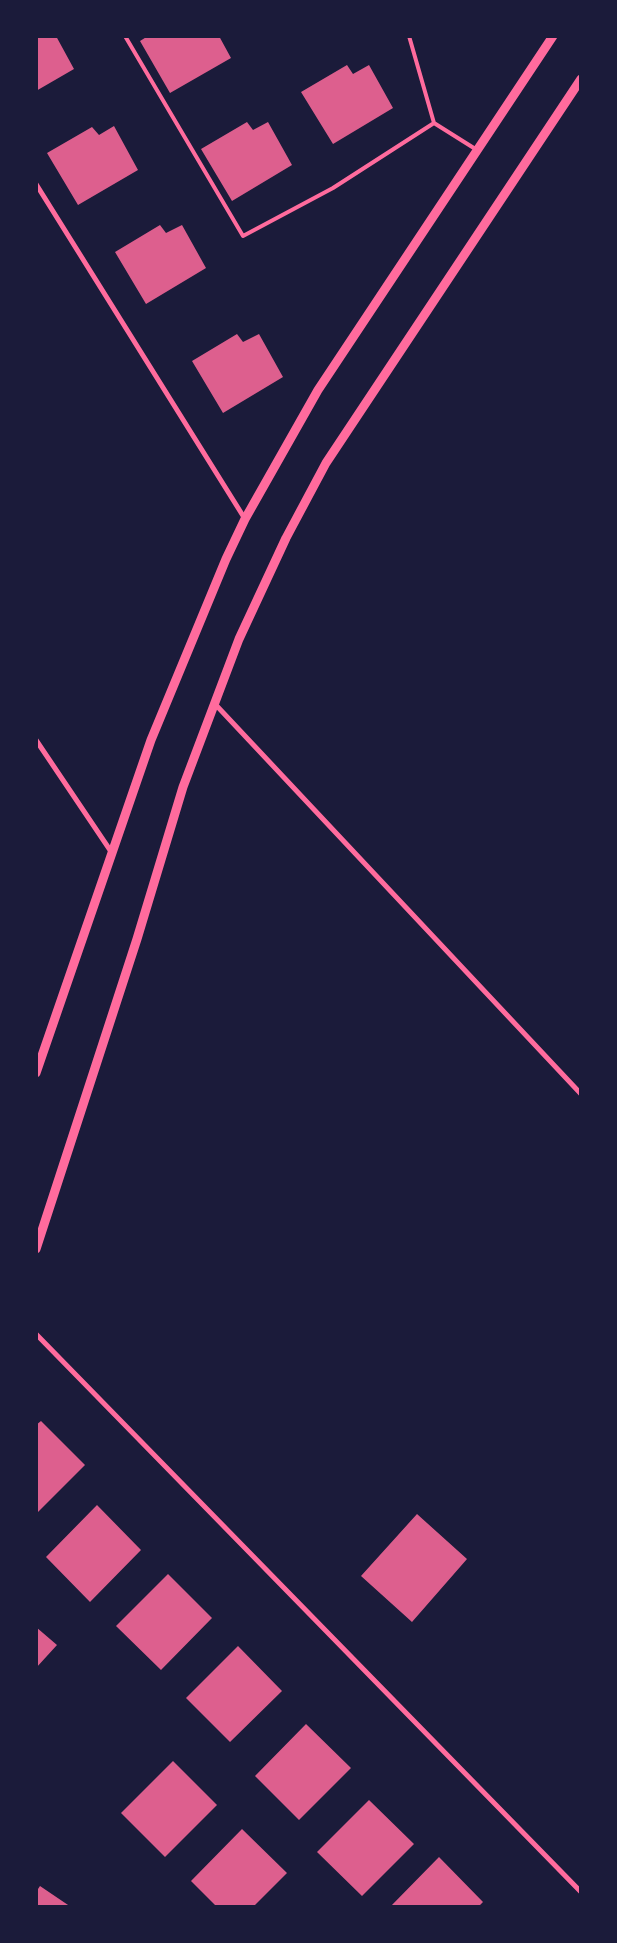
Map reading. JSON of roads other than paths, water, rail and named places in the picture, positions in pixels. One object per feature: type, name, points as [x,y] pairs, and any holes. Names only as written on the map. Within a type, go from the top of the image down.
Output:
[{"type":"street","points":[[36,1073],[151,740],[226,559],[245,519],[318,390],[553,36]]},
{"type":"street","points":[[36,1249],[137,939],[183,787],[243,631],[286,538],[326,463],[581,79]]},
{"type":"street","points":[[36,184],[245,519]]},
{"type":"street","points":[[215,704],[581,1094]]},
{"type":"street","points":[[36,740],[112,853]]},
{"type":"street","points":[[36,1334],[581,1892]]},
{"type":"lane","points":[[125,36],[243,236],[332,188],[434,123]]},
{"type":"lane","points":[[409,36],[434,123],[477,150]]}]
